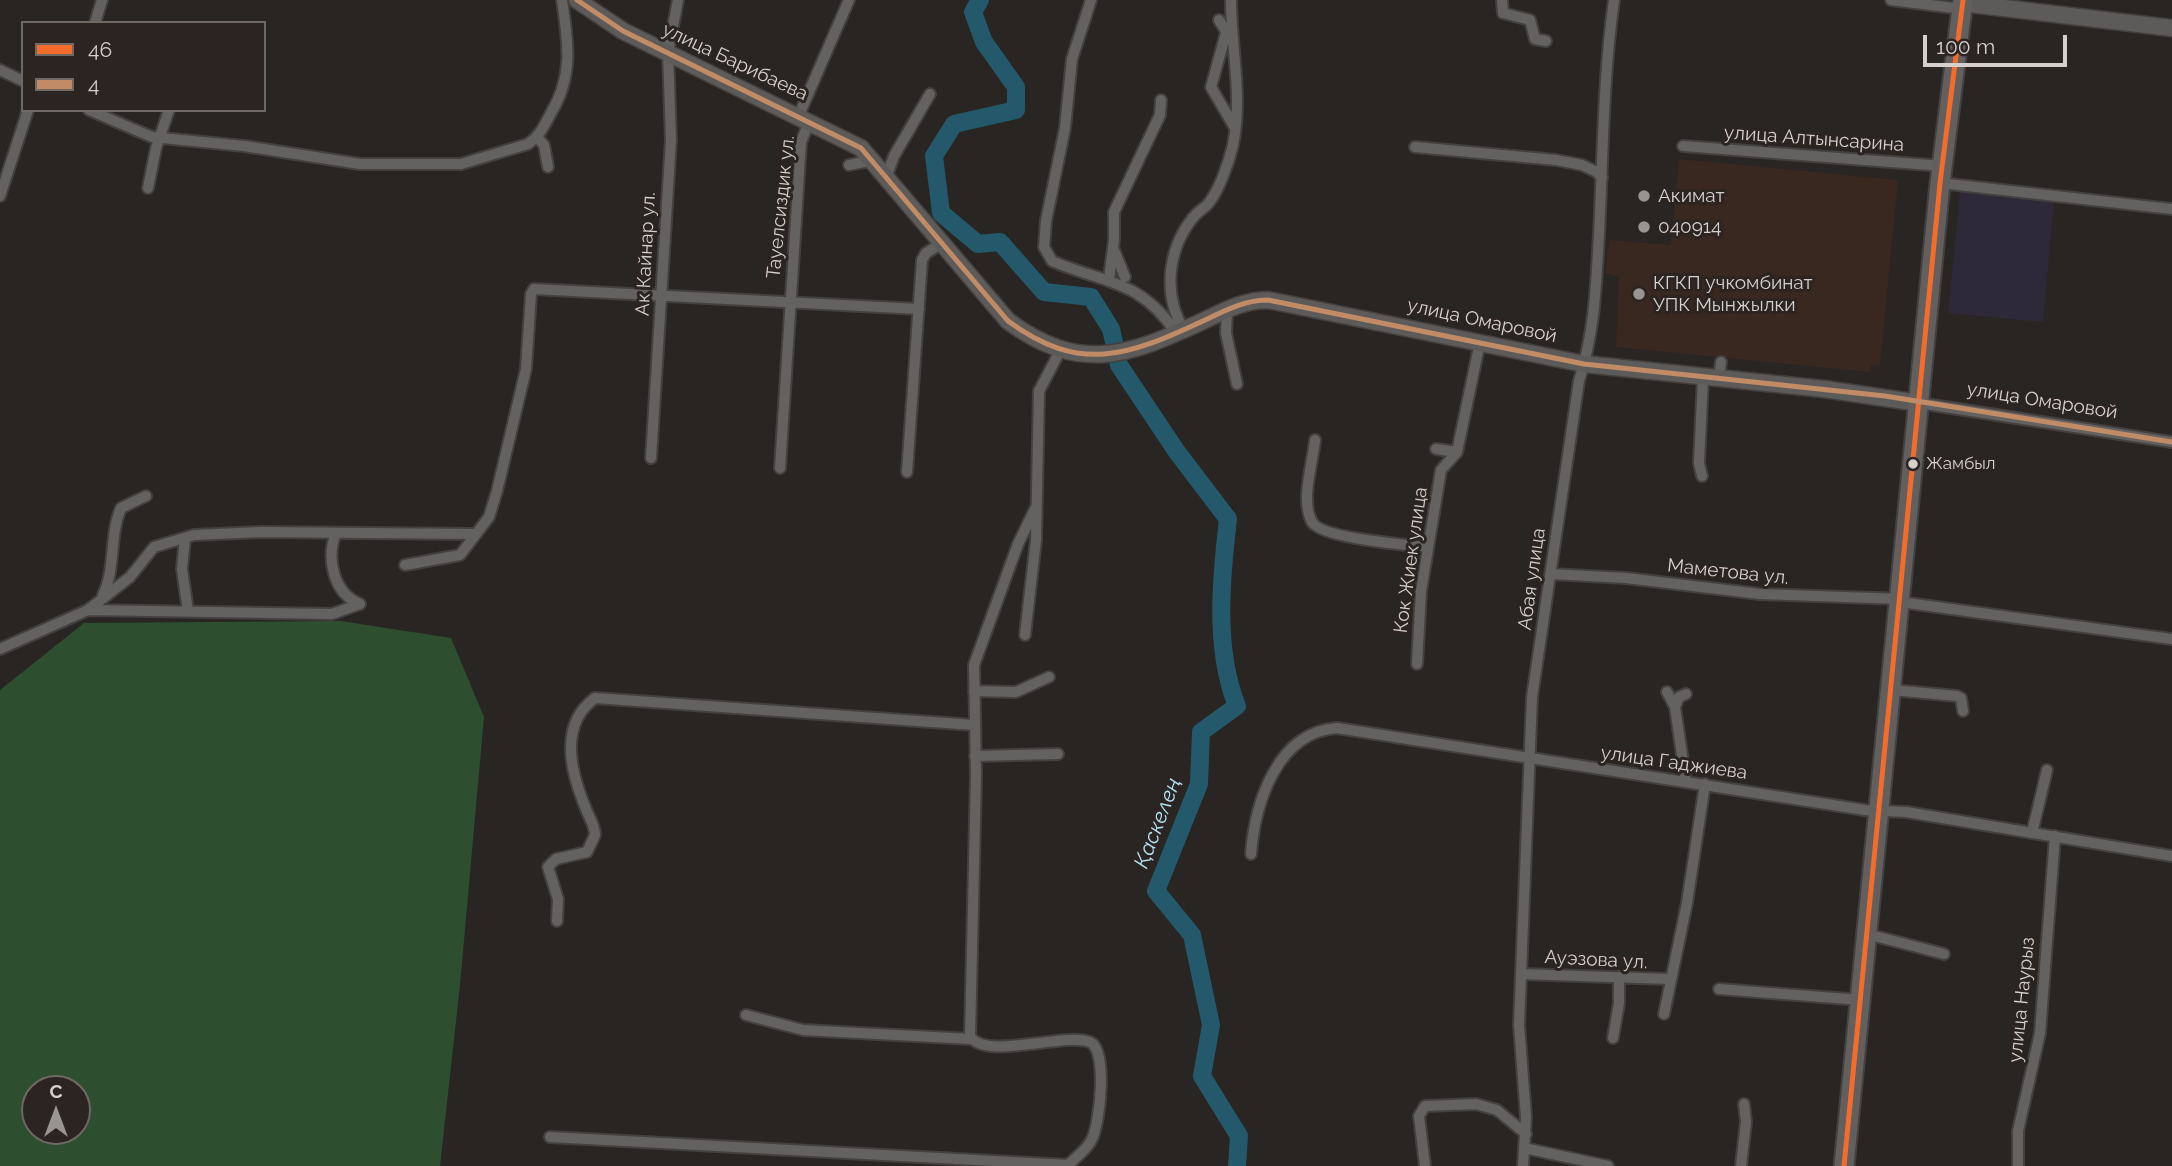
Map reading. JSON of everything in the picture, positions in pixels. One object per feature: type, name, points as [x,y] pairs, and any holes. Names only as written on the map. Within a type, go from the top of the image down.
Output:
[{"type":"highway","points":[[1844,1166],[1942,174],[1962,4]]},
{"type":"street","points":[[96,21],[102,0]]},
{"type":"street","points":[[94,112],[159,138],[244,146],[360,164],[461,164],[528,144],[538,138],[566,85],[567,38],[562,0]]},
{"type":"street","name":"Ак Кайнар ул.","points":[[652,457],[671,119],[668,52],[678,0]]},
{"type":"street","name":"Тауелсиздик ул.","points":[[849,0],[804,118],[789,302],[919,309]]},
{"type":"street","points":[[1091,0],[1072,60],[1065,128],[1046,221],[1044,247],[1052,261],[1109,279],[1155,308],[1180,331]]},
{"type":"street","points":[[1231,0],[1229,36],[1211,87],[1235,128]]},
{"type":"street","points":[[1502,0],[1503,13],[1530,20],[1535,39],[1546,41]]},
{"type":"street","name":"Абая улица","points":[[1522,1166],[1526,1116],[1519,1054],[1532,697],[1579,381],[1594,322],[1602,245],[1602,178],[1614,0]]},
{"type":"street","points":[[1891,0],[1962,4],[2172,28]]},
{"type":"street","name":"улица Барибаева","points":[[580,1],[623,31],[804,118],[861,148],[875,160]]},
{"type":"street","points":[[1180,331],[1170,289],[1174,258],[1192,219],[1213,196],[1232,147],[1235,128],[1239,79],[1229,36],[1219,20]]},
{"type":"street","points":[[0,70],[21,82]]},
{"type":"street","points":[[887,175],[894,156],[930,94]]},
{"type":"street","points":[[1109,279],[1114,212],[1160,116],[1161,100]]},
{"type":"street","points":[[0,197],[27,112]]},
{"type":"street","points":[[148,188],[159,138],[168,112]]},
{"type":"street","points":[[538,138],[544,145],[548,167]]},
{"type":"street","name":"улица Алтынсарина","points":[[1683,146],[1942,174],[2172,209]]},
{"type":"street","points":[[1415,147],[1556,160],[1582,165],[1597,172],[1602,178]]},
{"type":"street","points":[[849,165],[875,160]]},
{"type":"street","name":"улица Омаровой","points":[[875,160],[941,244],[1008,321],[1028,335],[1060,351],[1107,355],[1180,331],[1248,302],[1268,300],[1584,364],[1919,403],[2172,442]]},
{"type":"street","points":[[358,177],[360,164]]},
{"type":"street","points":[[907,472],[922,260],[926,253],[941,244]]},
{"type":"street","points":[[1113,247],[1125,277]]},
{"type":"street","points":[[405,565],[460,555],[489,517],[526,369],[532,292],[563,289],[789,302],[780,468]]},
{"type":"street","points":[[1227,310],[1226,333],[1237,384]]},
{"type":"street","name":"Кок Жиек улица","points":[[1418,664],[1418,620],[1441,470],[1457,452],[1480,342]]},
{"type":"street","points":[[1025,635],[1036,540],[1039,391],[1060,351]]},
{"type":"street","points":[[1702,476],[1699,463],[1711,378],[1720,362]]},
{"type":"street","points":[[1315,440],[1307,498],[1311,522],[1316,527],[1333,533],[1428,547]]},
{"type":"street","points":[[1436,449],[1457,452]]},
{"type":"street","points":[[102,597],[109,583],[114,535],[121,508],[146,496]]},
{"type":"street","points":[[971,1039],[976,656],[1018,544],[1036,507]]},
{"type":"street","points":[[0,649],[88,610],[130,577],[154,547],[184,538],[206,533],[474,534]]},
{"type":"street","points":[[88,610],[332,614],[360,604],[343,594],[338,585],[332,551],[336,533]]},
{"type":"street","points":[[184,538],[182,569],[188,611]]},
{"type":"street","name":"Маметова ул.","points":[[1551,574],[1626,578],[1783,596],[1901,600],[2172,639]]},
{"type":"street","points":[[974,691],[1016,692],[1049,677]]},
{"type":"street","points":[[1892,690],[1957,696],[1961,698],[1963,711]]},
{"type":"street","points":[[1667,692],[1675,707],[1686,782]]},
{"type":"street","points":[[1675,707],[1679,697],[1686,694]]},
{"type":"street","points":[[557,921],[558,899],[548,867],[556,859],[587,852],[595,835],[574,778],[570,757],[571,738],[579,712],[594,698],[974,725]]},
{"type":"street","name":"улица Гаджиева","points":[[1251,854],[1265,796],[1275,768],[1297,741],[1315,731],[1351,729],[1528,759],[1881,811],[1906,812],[2172,856]]},
{"type":"street","points":[[975,756],[1058,754]]},
{"type":"street","points":[[2032,832],[2047,770]]},
{"type":"street","points":[[1664,1014],[1687,903],[1704,785]]},
{"type":"street","name":"улица Наурыз","points":[[2018,1166],[2018,1131],[2040,1033],[2055,836]]},
{"type":"street","points":[[1867,934],[1944,954]]},
{"type":"street","name":"Ауэзова ул.","points":[[1521,974],[1670,979]]},
{"type":"street","points":[[1613,1038],[1619,1003],[1619,977]]},
{"type":"street","points":[[1719,989],[1861,1000]]},
{"type":"street","points":[[550,1137],[1067,1166],[1087,1148],[1097,1129],[1101,1079],[1097,1048],[1084,1041],[999,1046],[977,1043],[971,1039],[803,1030],[746,1015]]},
{"type":"street","points":[[1426,1166],[1419,1116],[1425,1106],[1476,1104],[1526,1116]]},
{"type":"street","points":[[1741,1166],[1746,1122],[1744,1104]]},
{"type":"street","points":[[1497,1110],[1526,1134]]},
{"type":"street","points":[[1524,1148],[1608,1166]]},
{"type":"shaded area","points":[[1679,159],[1898,180],[1880,366],[1871,365],[1870,372],[1616,347],[1619,277],[1605,273],[1609,240],[1671,245]]},
{"type":"shaded area","points":[[1960,192],[2054,201],[2043,322],[1948,313]]},
{"type":"green space","points":[[341,621],[451,638],[484,717],[460,985],[440,1166],[0,1166],[0,690],[84,623]]},
{"type":"waterway","name":"Қаскелең","points":[[980,0],[973,12],[984,42],[1016,87],[1016,110],[954,124],[934,156],[941,213],[978,244],[1000,242],[1044,292],[1091,297],[1111,329],[1114,342]]},
{"type":"waterway","name":"Қаскелең","points":[[1117,357],[1119,365],[1177,452],[1228,519],[1223,566],[1222,638],[1237,706],[1201,732],[1199,784],[1156,891],[1192,935],[1211,1025],[1202,1076],[1239,1136],[1237,1166]]},
{"type":"transit line","name":"4","points":[[577,0],[623,31],[861,148],[1008,321],[1034,338],[1058,348],[1082,354],[1127,350],[1176,333],[1234,307],[1268,300],[1584,364],[1885,396],[2172,442]]},
{"type":"transit line","name":"46","points":[[1844,1166],[1940,183],[1963,0]]},
{"type":"place","name":"Акимат","points":[[1644,196]]},
{"type":"place","name":"040914","points":[[1644,227]]},
{"type":"place","name":"КГКП учкомбинат УПК Мынжылки","points":[[1639,294]]},
{"type":"place","name":"Жамбыл","points":[[1913,464]]}]
